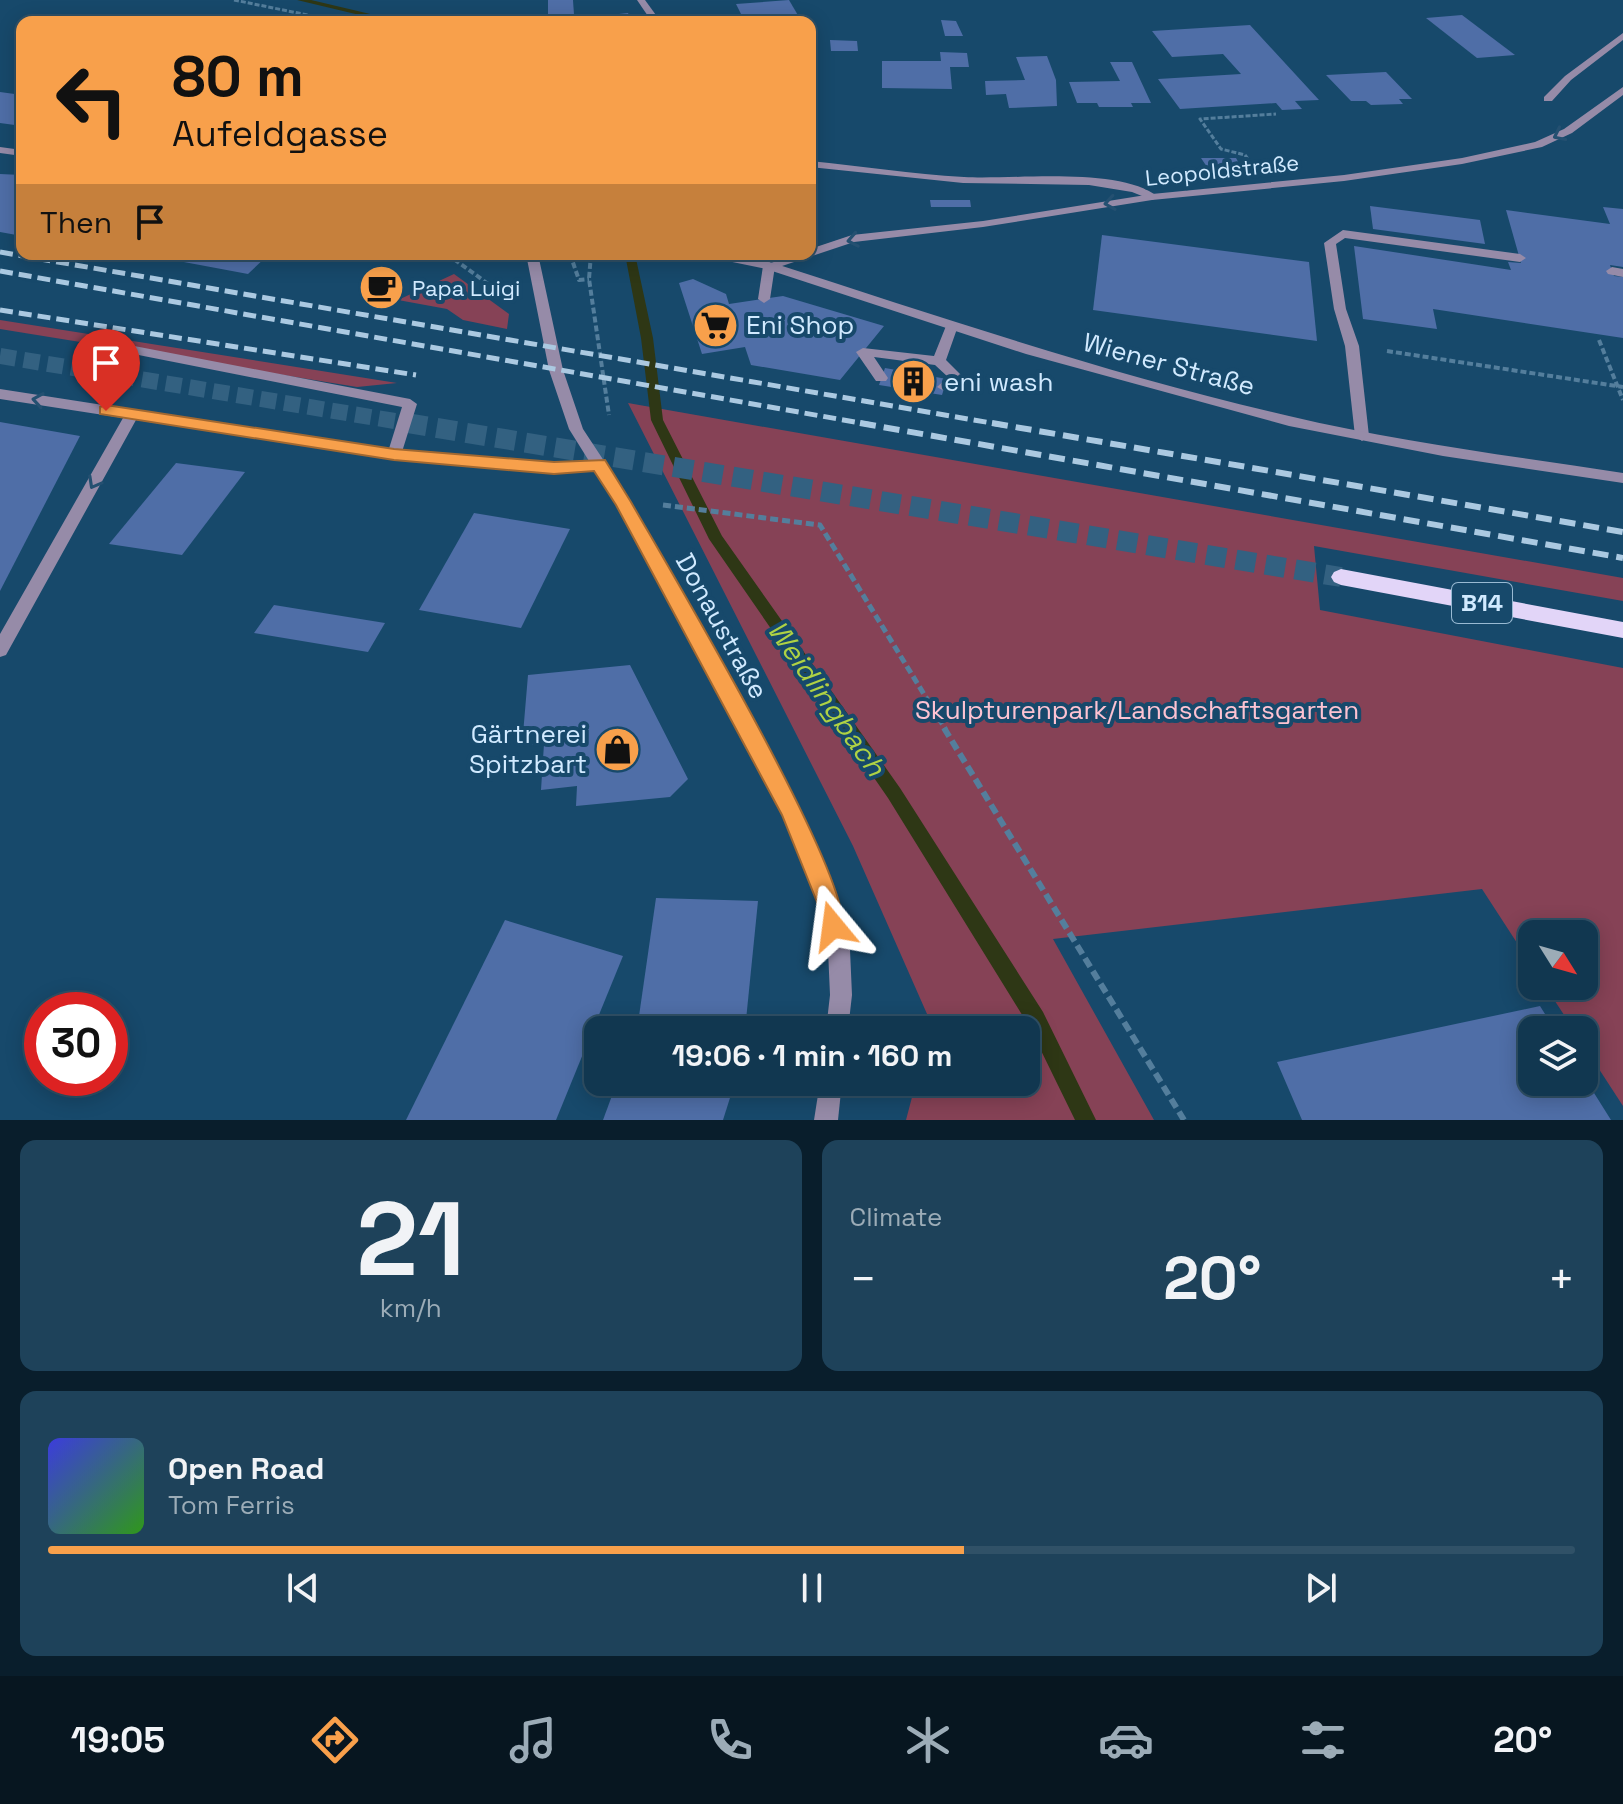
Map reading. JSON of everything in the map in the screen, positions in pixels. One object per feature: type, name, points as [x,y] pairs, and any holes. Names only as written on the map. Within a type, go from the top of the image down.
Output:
[{"type":"main road","name":"B14","points":[[1341,577],[1623,630]]},
{"type":"street","points":[[1548,99],[1568,78],[1623,36]]},
{"type":"street","name":"Leopoldstraße","points":[[816,252],[852,239],[983,224],[1152,197],[1344,178],[1462,161],[1538,145],[1568,131],[1623,90]]},
{"type":"street","points":[[816,165],[965,180],[1107,183],[1142,190],[1152,197]]},
{"type":"street","points":[[1362,436],[1352,346],[1340,309],[1330,243],[1343,234],[1520,258]]},
{"type":"street","name":"Donaustraße","points":[[533,260],[556,370],[576,429],[623,502],[791,811],[828,902],[839,950],[839,1016]]},
{"type":"street","name":"Wiener Straße","points":[[740,260],[769,266],[1031,351],[1289,421],[1443,451],[1623,478]]},
{"type":"street","name":"Leopoldstraße","points":[[769,266],[789,260]]},
{"type":"street","points":[[764,299],[769,266]]},
{"type":"street","points":[[939,361],[952,326]]},
{"type":"street","points":[[98,343],[410,404],[394,455]]},
{"type":"street","points":[[881,378],[863,352],[939,361],[955,376],[952,383],[944,387]]},
{"type":"street","points":[[0,394],[394,455],[554,468],[599,465]]},
{"type":"street","points":[[0,650],[132,415]]},
{"type":"street","points":[[826,1120],[829,1096]]},
{"type":"path","points":[[234,0],[313,16]]},
{"type":"path","points":[[1255,166],[1245,155],[1221,149],[1200,119],[1276,114]]},
{"type":"path","points":[[572,260],[579,280],[589,279]]},
{"type":"path","points":[[591,260],[589,279],[607,401]]},
{"type":"path","points":[[1599,340],[1623,400]]},
{"type":"path","points":[[1352,346],[1620,387]]},
{"type":"path","points":[[656,504],[820,525],[1184,1120]]},
{"type":"green space","points":[[454,274],[509,314],[507,329],[463,320],[447,309],[398,300]]},
{"type":"green space","points":[[0,320],[397,383],[357,387],[0,329]]},
{"type":"green space","name":"Skulpturenpark/Landschaftsgarten","points":[[628,403],[1623,578],[1623,601],[1314,546],[1320,610],[1623,668],[1623,1106],[1598,1068],[1598,1016],[1565,1016],[1554,1000],[1598,1000],[1598,920],[1518,920],[1518,944],[1482,889],[1053,939],[1154,1120],[906,1120],[912,1096],[1040,1096],[1040,1016],[928,1016],[853,846]]},
{"type":"building","points":[[548,0],[573,0],[574,15],[548,16]]},
{"type":"building","points":[[789,0],[798,16],[742,16],[736,4]]},
{"type":"building","points":[[628,13],[629,16],[601,16]]},
{"type":"building","points":[[1462,15],[1515,55],[1477,58],[1426,18]]},
{"type":"building","points":[[941,20],[956,21],[963,36],[945,36]]},
{"type":"building","points":[[1250,25],[1319,100],[1295,101],[1302,109],[1282,110],[1276,103],[1180,109],[1158,79],[1241,74],[1223,54],[1172,57],[1152,31]]},
{"type":"building","points":[[830,40],[857,41],[858,51],[831,51]]},
{"type":"building","points":[[940,52],[967,53],[969,67],[950,67],[952,89],[882,88],[882,61],[941,61]]},
{"type":"building","points":[[1047,56],[1056,80],[1057,106],[1009,108],[1006,94],[986,95],[985,81],[1025,80],[1016,57]]},
{"type":"building","points":[[1110,62],[1132,62],[1151,103],[1131,103],[1133,107],[1099,107],[1097,103],[1077,103],[1069,82],[1120,81]]},
{"type":"building","points":[[1386,72],[1412,99],[1399,99],[1403,104],[1371,105],[1366,101],[1351,101],[1326,75]]},
{"type":"building","points":[[0,92],[16,94],[16,125],[0,123]]},
{"type":"building","points":[[1201,158],[1236,158],[1241,167],[1230,168],[1232,173],[1211,173]]},
{"type":"building","points":[[0,174],[16,175],[16,235],[0,232]]},
{"type":"building","points":[[930,200],[970,200],[971,207],[931,207]]},
{"type":"building","points":[[1370,206],[1480,220],[1485,244],[1373,229]]},
{"type":"building","points":[[1603,207],[1623,209],[1623,267],[1610,265],[1614,276],[1623,277],[1623,338],[1433,309],[1437,329],[1363,319],[1354,246],[1511,270],[1508,262],[1521,263],[1506,210],[1610,224]]},
{"type":"building","points":[[1102,235],[1309,262],[1317,341],[1093,310]]},
{"type":"building","points":[[173,260],[263,260],[248,274]]},
{"type":"building","points":[[693,279],[726,294],[729,304],[783,296],[884,326],[840,380],[751,365],[745,347],[702,354],[679,283]]},
{"type":"building","name":"eni wash","points":[[885,368],[947,379],[942,395],[879,385]]},
{"type":"building","points":[[0,422],[80,436],[0,591]]},
{"type":"building","points":[[176,463],[245,472],[182,555],[109,544]]},
{"type":"building","points":[[474,513],[570,529],[521,628],[419,610]]},
{"type":"building","points":[[274,605],[385,623],[368,652],[254,633]]},
{"type":"building","points":[[630,665],[688,779],[670,797],[576,806],[577,786],[541,790],[544,744],[522,746],[528,675]]},
{"type":"building","points":[[656,898],[758,901],[746,1016],[639,1016]]},
{"type":"building","points":[[505,920],[623,956],[598,1016],[584,1016],[584,1051],[556,1120],[406,1120]]},
{"type":"building","points":[[1540,1006],[1546,1016],[1518,1016],[1518,1096],[1596,1096],[1611,1120],[1302,1120],[1277,1062]]},
{"type":"building","points":[[612,1096],[731,1096],[723,1120],[603,1120]]},
{"type":"waterway","name":"Weidlingbach","points":[[301,0],[373,16]]},
{"type":"waterway","name":"Weidlingbach","points":[[631,260],[647,338],[657,420],[716,539],[894,793],[1036,1019],[1086,1120]]},
{"type":"tunnel","points":[[0,356],[419,425]]},
{"type":"tunnel","points":[[407,423],[1341,577]]},
{"type":"railway","points":[[0,252],[16,255]]},
{"type":"railway","points":[[46,260],[1003,425]]},
{"type":"railway","points":[[0,271],[872,425]]},
{"type":"railway","points":[[0,310],[416,375]]},
{"type":"railway","points":[[860,423],[1623,558]]},
{"type":"railway","points":[[992,423],[1623,532]]},
{"type":"place","name":"Papa Luigi","points":[[381,288]]},
{"type":"place","name":"Eni Shop","points":[[715,325]]},
{"type":"place","name":"eni wash","points":[[913,382]]},
{"type":"place","name":"Gärtnerei Spitzbart","points":[[618,749]]},
{"type":"route","points":[[106,411],[394,455],[554,468],[599,465],[623,502],[791,811],[828,902],[833,926]]}]
